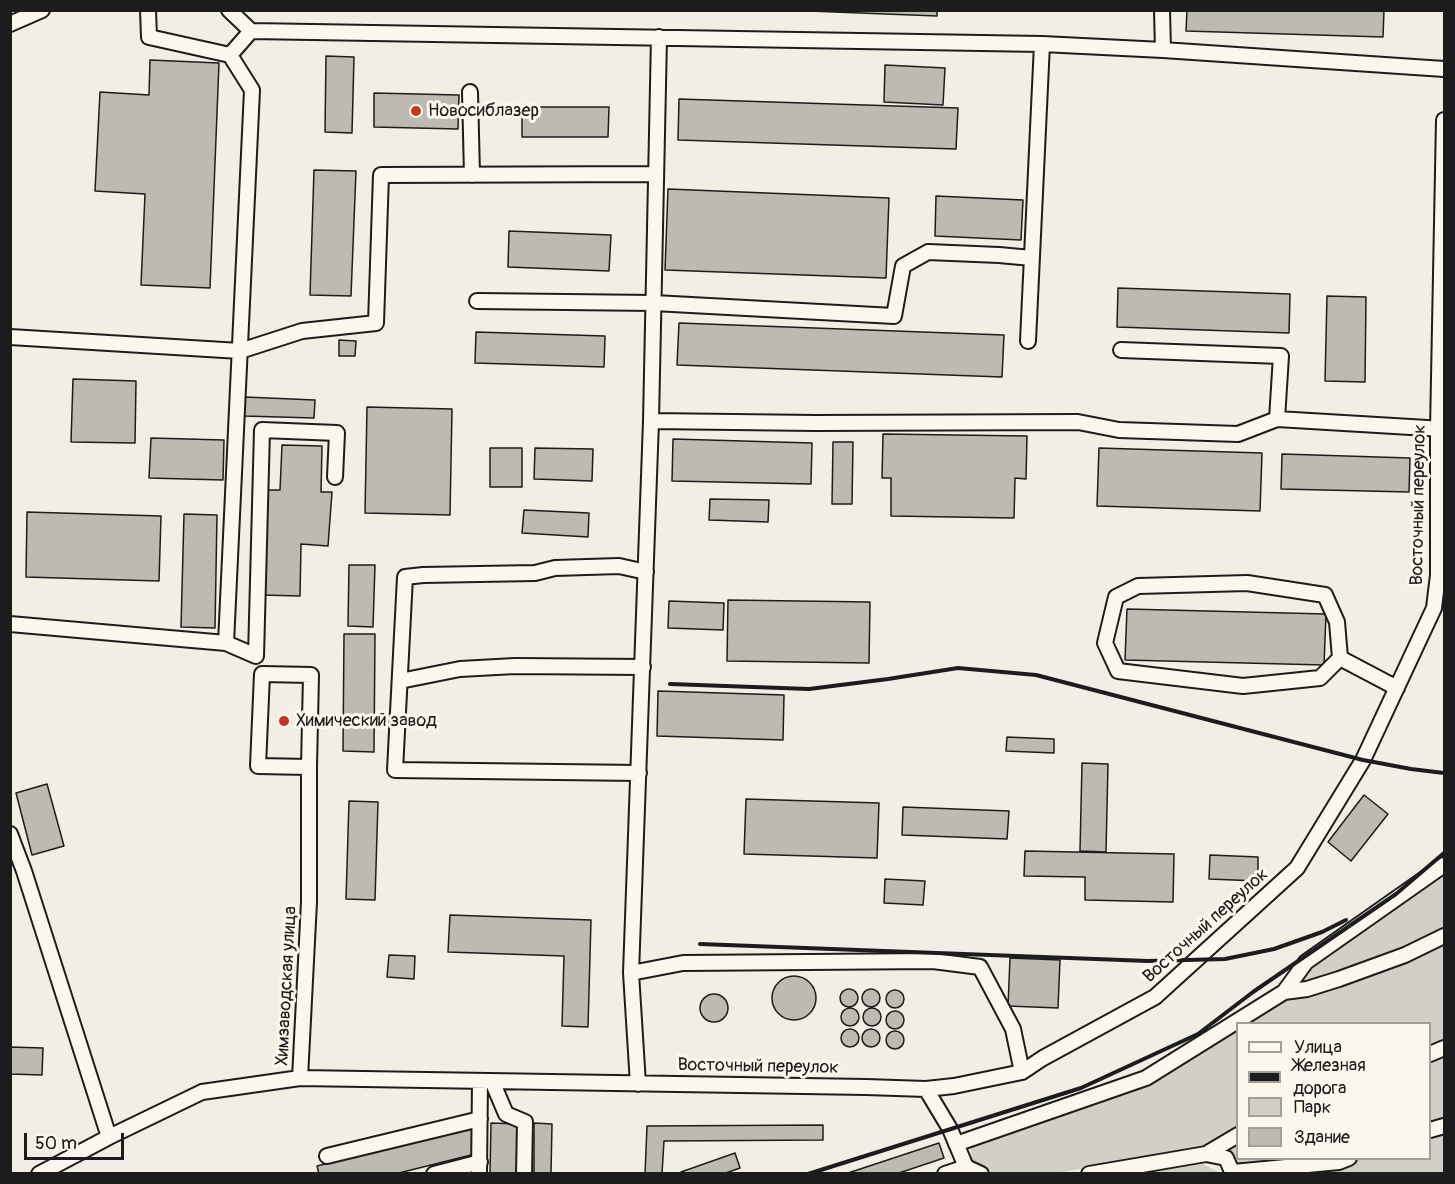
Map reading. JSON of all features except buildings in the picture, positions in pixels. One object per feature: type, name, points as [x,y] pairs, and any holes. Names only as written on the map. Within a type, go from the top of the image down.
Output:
[{"type":"street","points":[[10,24],[42,10]]},
{"type":"street","points":[[148,10],[149,37],[230,55],[252,90],[226,643]]},
{"type":"street","points":[[229,10],[251,32],[1042,44],[1444,69]]},
{"type":"street","points":[[1162,10],[1163,50]]},
{"type":"street","points":[[230,55],[251,32]]},
{"type":"street","points":[[638,1084],[632,974],[651,421],[659,37]]},
{"type":"street","points":[[1028,341],[1042,44]]},
{"type":"street","points":[[470,92],[472,175]]},
{"type":"street","name":"Восточный переулок","points":[[300,1078],[926,1089],[954,1086],[1022,1072],[1155,996],[1297,868],[1363,760],[1434,608],[1438,575],[1441,429],[1444,120]]},
{"type":"street","points":[[10,337],[240,351],[302,331],[376,323],[381,175],[656,174]]},
{"type":"street","points":[[477,301],[654,303],[894,316],[903,266],[928,252],[1032,258]]},
{"type":"street","points":[[1121,350],[1281,356],[1277,418]]},
{"type":"street","points":[[651,421],[1078,422],[1119,430],[1238,434],[1277,418],[1441,429]]},
{"type":"street","points":[[309,767],[258,765],[262,674],[256,656],[262,430],[337,433],[335,477]]},
{"type":"street","points":[[639,773],[395,770],[405,577],[535,573],[555,568],[619,566],[646,572]]},
{"type":"street","points":[[1247,583],[1325,595],[1337,622],[1340,658],[1320,678],[1243,686],[1118,671],[1105,643],[1116,597],[1138,586],[1247,583]]},
{"type":"street","points":[[10,624],[226,643],[256,656]]},
{"type":"street","points":[[1340,658],[1397,688]]},
{"type":"street","points":[[400,681],[460,669],[515,666],[643,667]]},
{"type":"street","name":"Химзаводская улица","points":[[39,1173],[202,1092],[300,1078],[309,902],[311,675],[262,674]]},
{"type":"street","points":[[10,834],[24,871],[109,1137]]},
{"type":"street","points":[[957,1144],[1146,1078],[1284,992],[1306,962],[1444,865]]},
{"type":"street","points":[[1284,992],[1307,989],[1340,979],[1405,955],[1444,936]]},
{"type":"street","points":[[632,974],[683,963],[933,961],[980,967],[1013,1029],[1022,1072]]},
{"type":"street","points":[[434,1173],[480,1168],[480,1119],[486,1081]]},
{"type":"street","points":[[486,1081],[506,1114],[525,1122],[524,1173]]},
{"type":"street","points":[[926,1089],[950,1129],[966,1167]]},
{"type":"street","points":[[327,1156],[480,1119]]},
{"type":"street","points":[[1206,1154],[1236,1136]]},
{"type":"street","points":[[1089,1173],[1206,1154],[1226,1158],[1233,1173],[1344,1160]]},
{"type":"street","points":[[945,1173],[966,1167],[981,1173]]},
{"type":"green space","points":[[1444,867],[1444,1173],[1238,1173],[1198,1149],[1056,1173],[994,1173],[972,1161],[970,1142],[1150,1081],[1236,1026],[1236,1160],[1431,1160],[1431,1022],[1241,1022],[1295,977]]},
{"type":"green space","points":[[1203,1164],[1220,1173],[1130,1174]]},
{"type":"railway","points":[[670,684],[809,689],[958,668],[1036,675],[1363,760],[1444,773]]},
{"type":"railway","points":[[808,1174],[1081,1088],[1198,1034],[1253,992],[1396,894],[1444,853]]},
{"type":"railway","points":[[700,944],[1148,961],[1225,959],[1274,949],[1322,932],[1346,920]]},
{"type":"place","name":"Новосиблазер","points":[[416,111]]},
{"type":"place","name":"Химический завод","points":[[284,721]]}]
